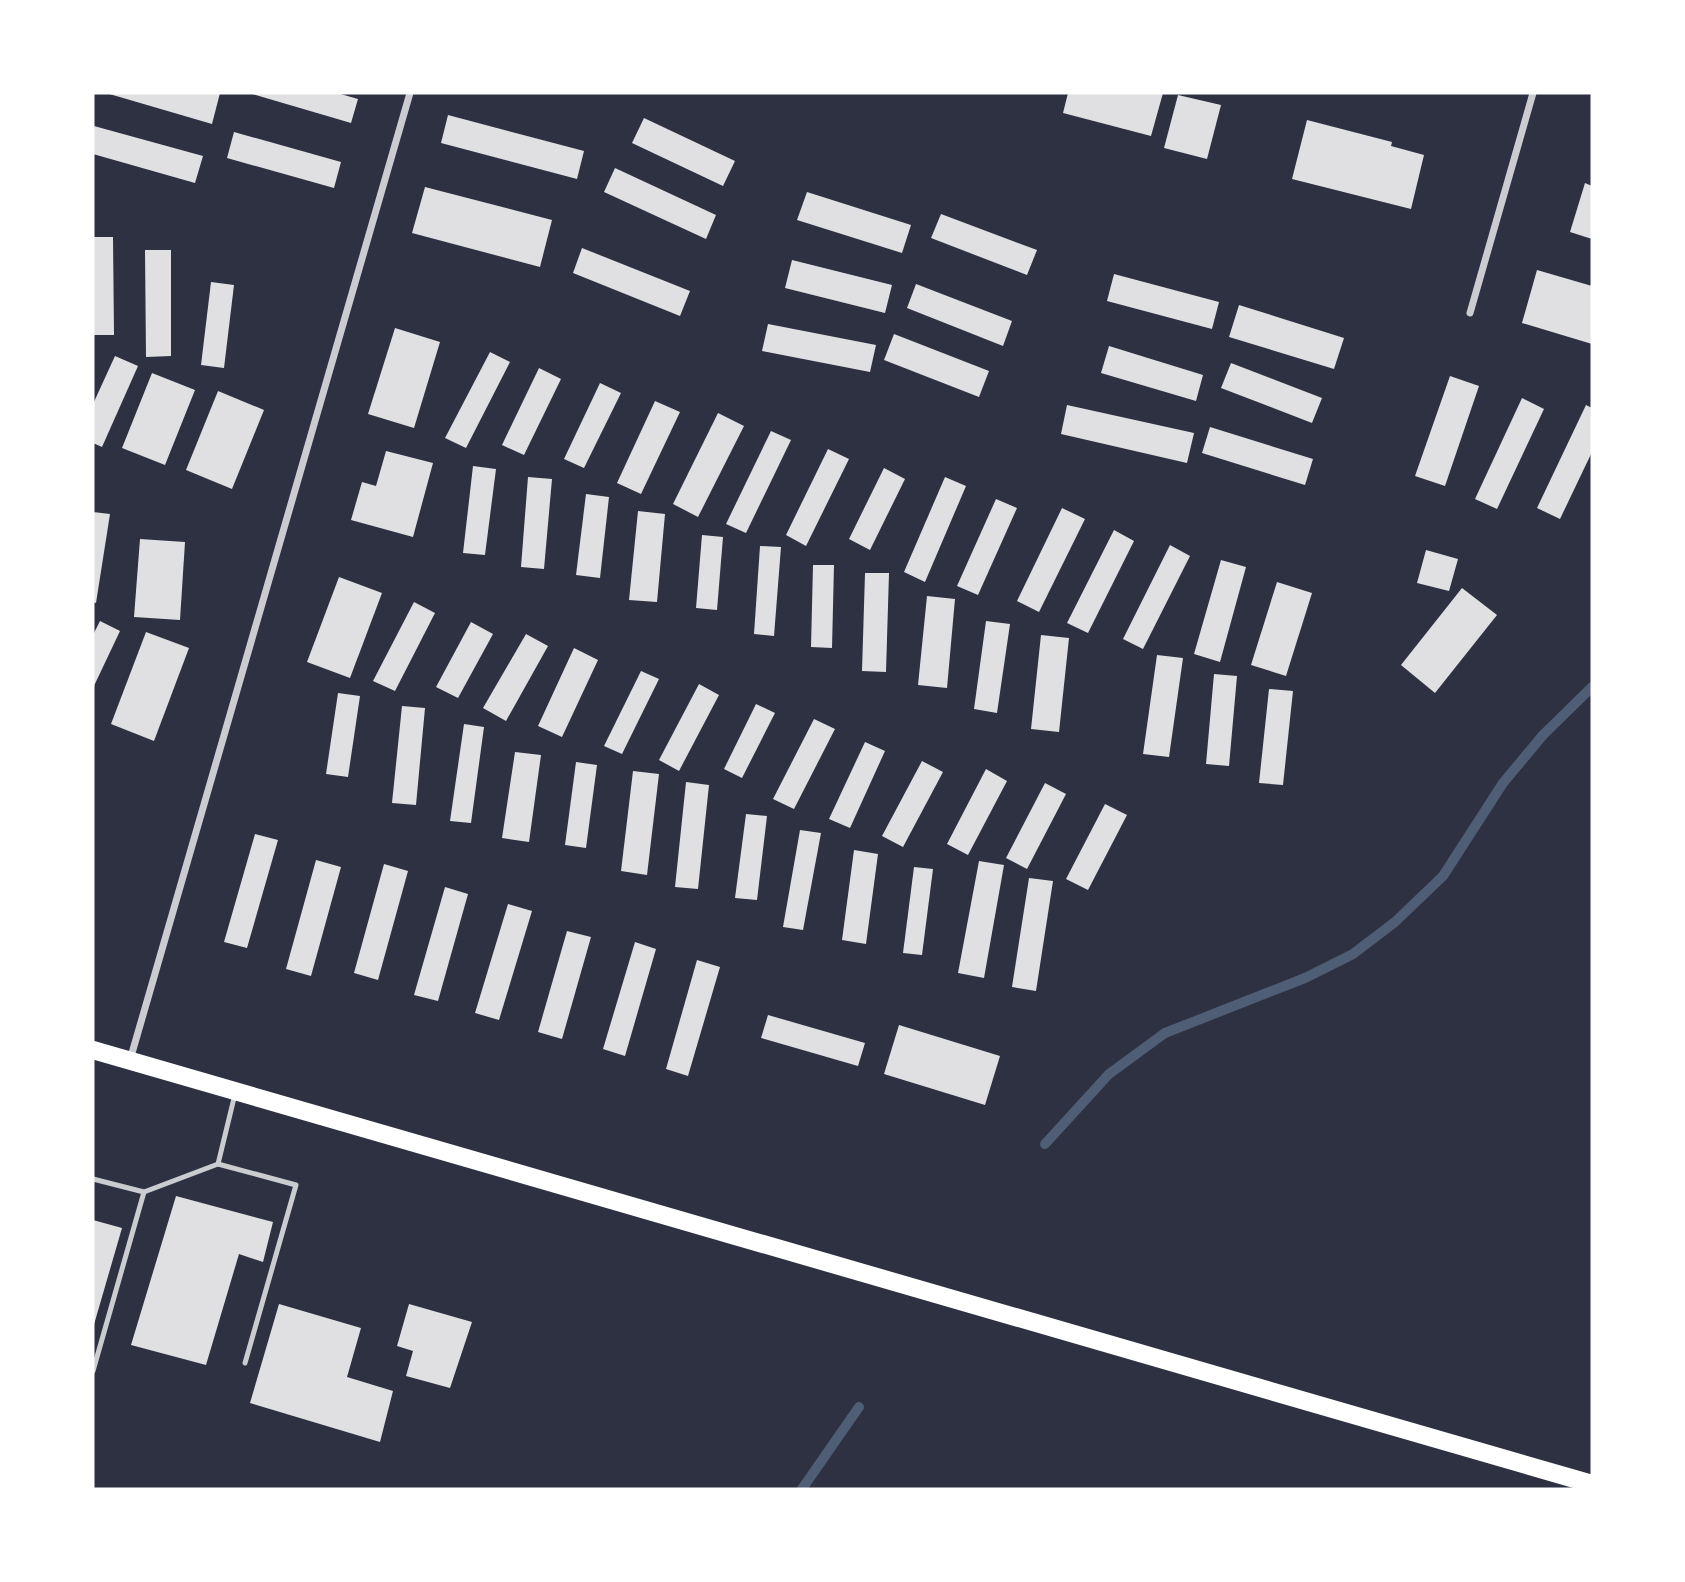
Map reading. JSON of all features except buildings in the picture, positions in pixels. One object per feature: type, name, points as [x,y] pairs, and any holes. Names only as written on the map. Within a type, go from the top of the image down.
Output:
[{"type":"main road","points":[[93,1050],[1592,1484]]},
{"type":"street","points":[[130,1060],[410,93]]},
{"type":"street","points":[[1469,313],[1533,93]]},
{"type":"lane","points":[[218,1164],[236,1091]]},
{"type":"lane","points":[[93,1179],[144,1192],[218,1164],[296,1185],[245,1363]]},
{"type":"lane","points":[[93,1371],[144,1192]]},
{"type":"waterway","points":[[1045,1144],[1109,1074],[1165,1033],[1305,978],[1353,954],[1395,922],[1443,876],[1503,783],[1543,735],[1592,687]]},
{"type":"waterway","points":[[802,1489],[859,1407]]}]
